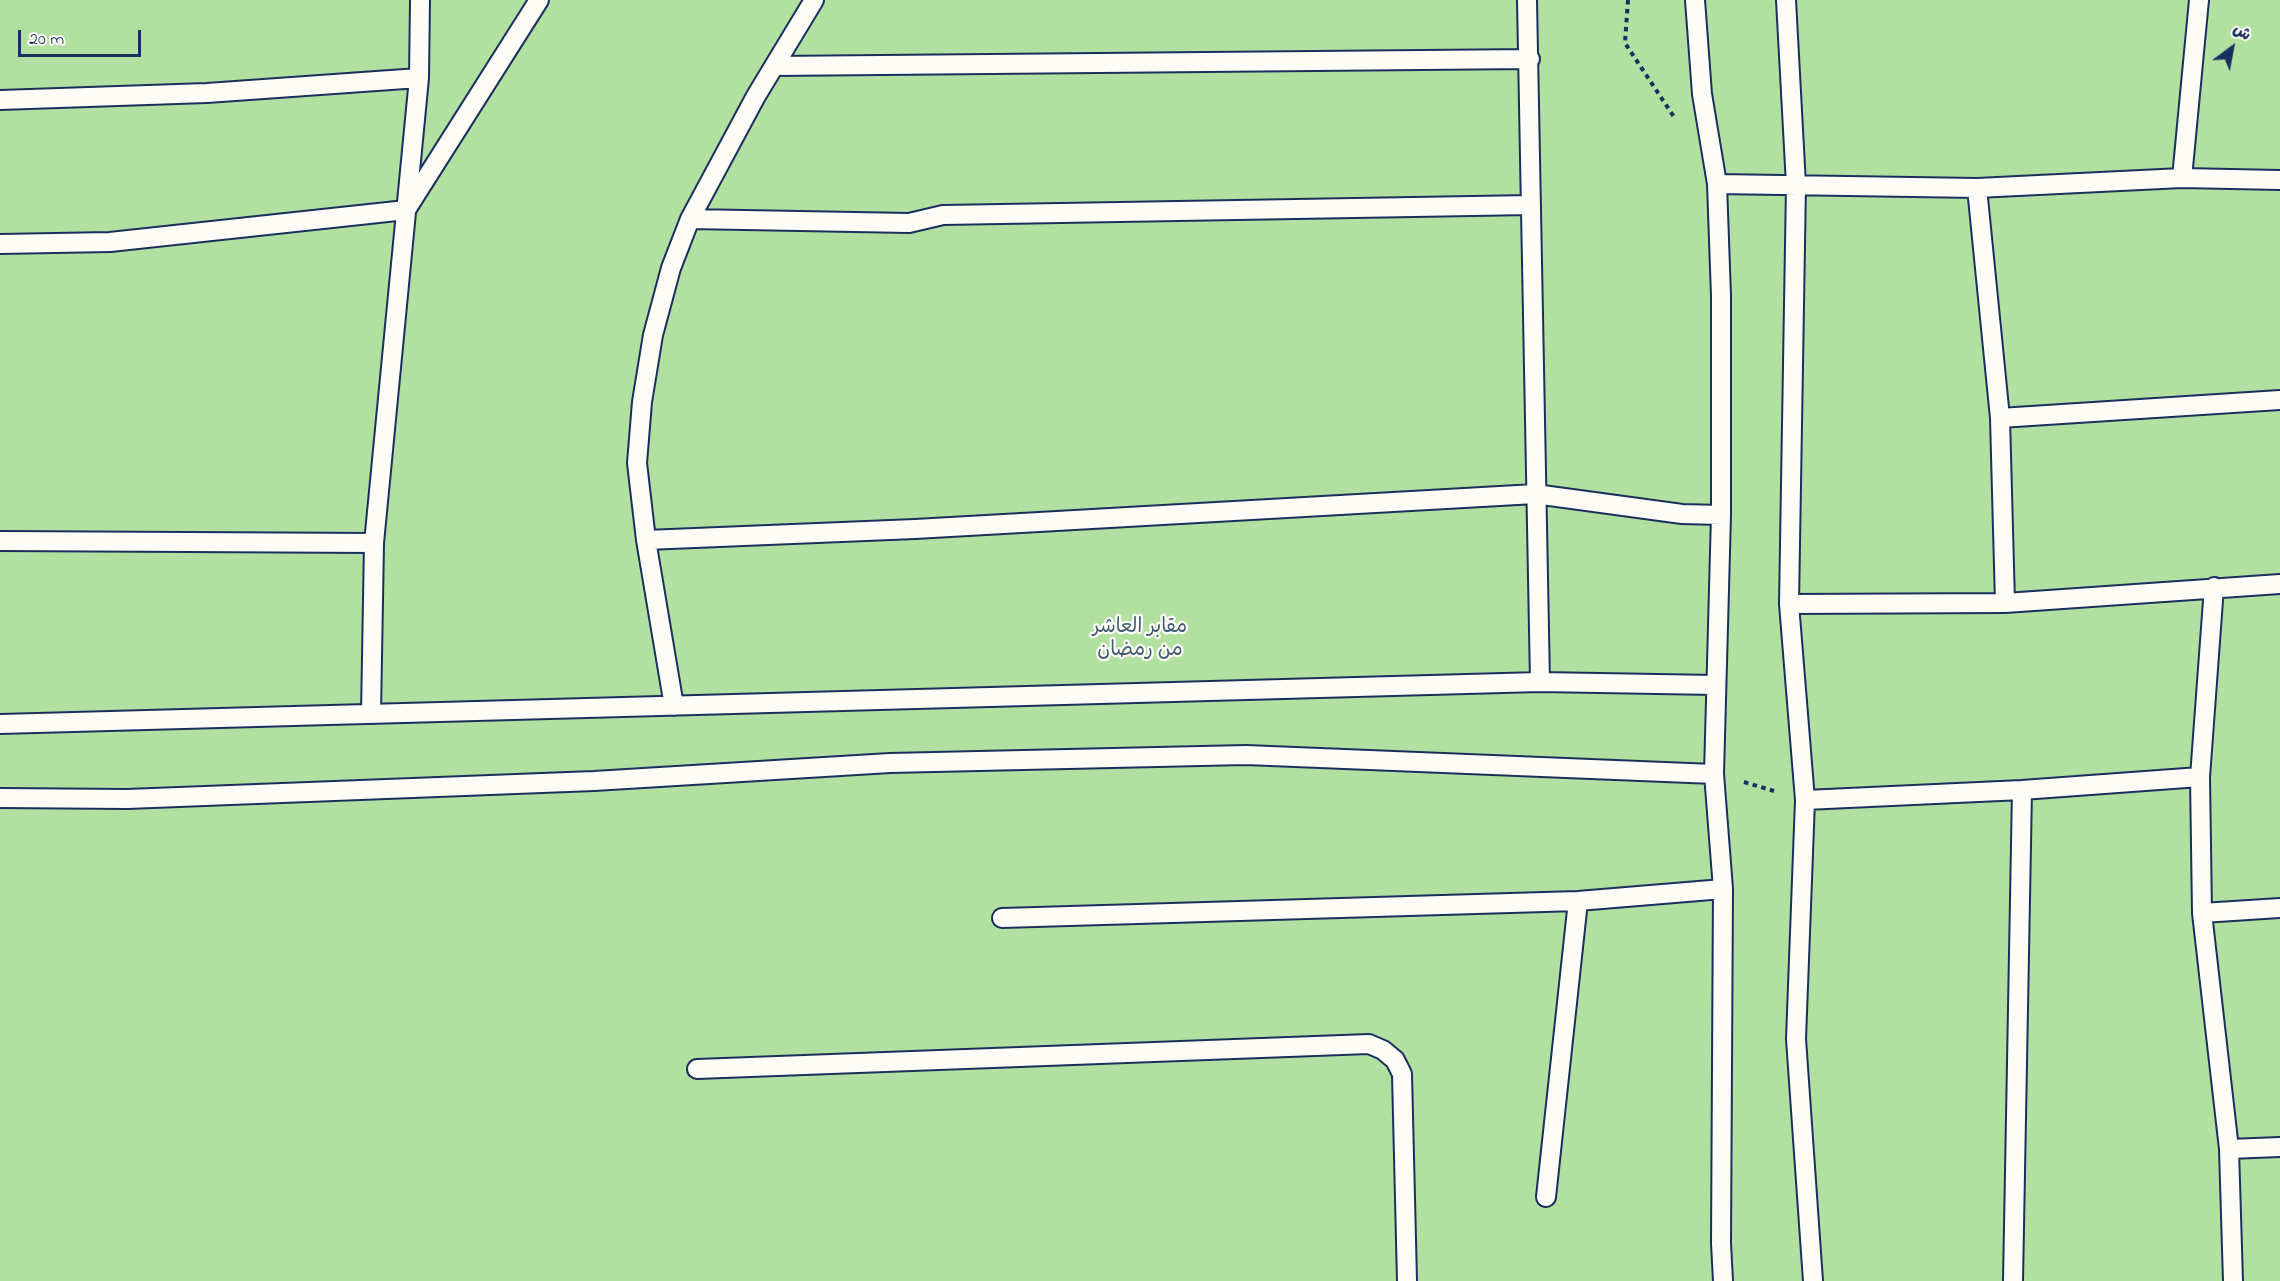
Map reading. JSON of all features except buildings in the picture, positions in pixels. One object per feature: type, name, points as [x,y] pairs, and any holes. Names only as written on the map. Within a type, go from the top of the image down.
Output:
[{"type":"lane","points":[[371,714],[374,543],[419,78],[420,0]]},
{"type":"lane","points":[[406,210],[539,0]]},
{"type":"lane","points":[[674,706],[646,540],[637,463],[642,402],[653,336],[671,268],[690,219],[774,66],[814,0]]},
{"type":"lane","points":[[1527,0],[1530,59],[1535,494],[1540,682]]},
{"type":"lane","points":[[1695,0],[1702,94],[1717,184],[1721,296],[1721,515],[1714,774],[1723,889],[1721,1243],[1723,1281]]},
{"type":"lane","points":[[1786,0],[1796,185],[1789,604],[1805,800],[1796,1039],[1813,1281]]},
{"type":"lane","points":[[2181,178],[2199,0]]},
{"type":"lane","points":[[774,66],[1530,59]]},
{"type":"lane","points":[[0,100],[207,93],[419,78]]},
{"type":"lane","points":[[1717,184],[1977,188],[2181,178],[2280,180]]},
{"type":"lane","points":[[1977,188],[2000,418],[2005,603]]},
{"type":"lane","points":[[690,219],[909,223],[943,215],[1531,205]]},
{"type":"lane","points":[[0,243],[110,242],[406,210]]},
{"type":"lane","points":[[2000,418],[2280,400]]},
{"type":"lane","points":[[646,540],[915,529],[1535,494],[1682,514],[1721,515]]},
{"type":"lane","points":[[0,541],[374,543]]},
{"type":"lane","points":[[1789,604],[2005,603],[2214,586],[2280,584]]},
{"type":"lane","points":[[2214,586],[2200,777],[2202,913],[2229,1149],[2233,1281]]},
{"type":"lane","points":[[0,724],[1540,682],[1716,685]]},
{"type":"lane","points":[[0,798],[127,800],[594,781],[890,763],[1246,755],[1714,774]]},
{"type":"lane","points":[[1805,800],[2022,790],[2200,777]]},
{"type":"lane","points":[[2013,1281],[2022,790]]},
{"type":"lane","points":[[1002,918],[1578,901],[1723,889]]},
{"type":"lane","points":[[1546,1197],[1578,901]]},
{"type":"lane","points":[[2202,913],[2280,908]]},
{"type":"lane","points":[[697,1069],[1369,1044],[1383,1050],[1395,1060],[1402,1074],[1407,1281]]},
{"type":"lane","points":[[2229,1149],[2280,1146]]},
{"type":"path","points":[[1628,0],[1625,43],[1674,118]]},
{"type":"path","points":[[1714,774],[1805,800]]},
{"type":"green space","name":"مقابر العاشر من رمضان","points":[[0,0],[2280,0],[2280,1281],[0,1281]]}]
